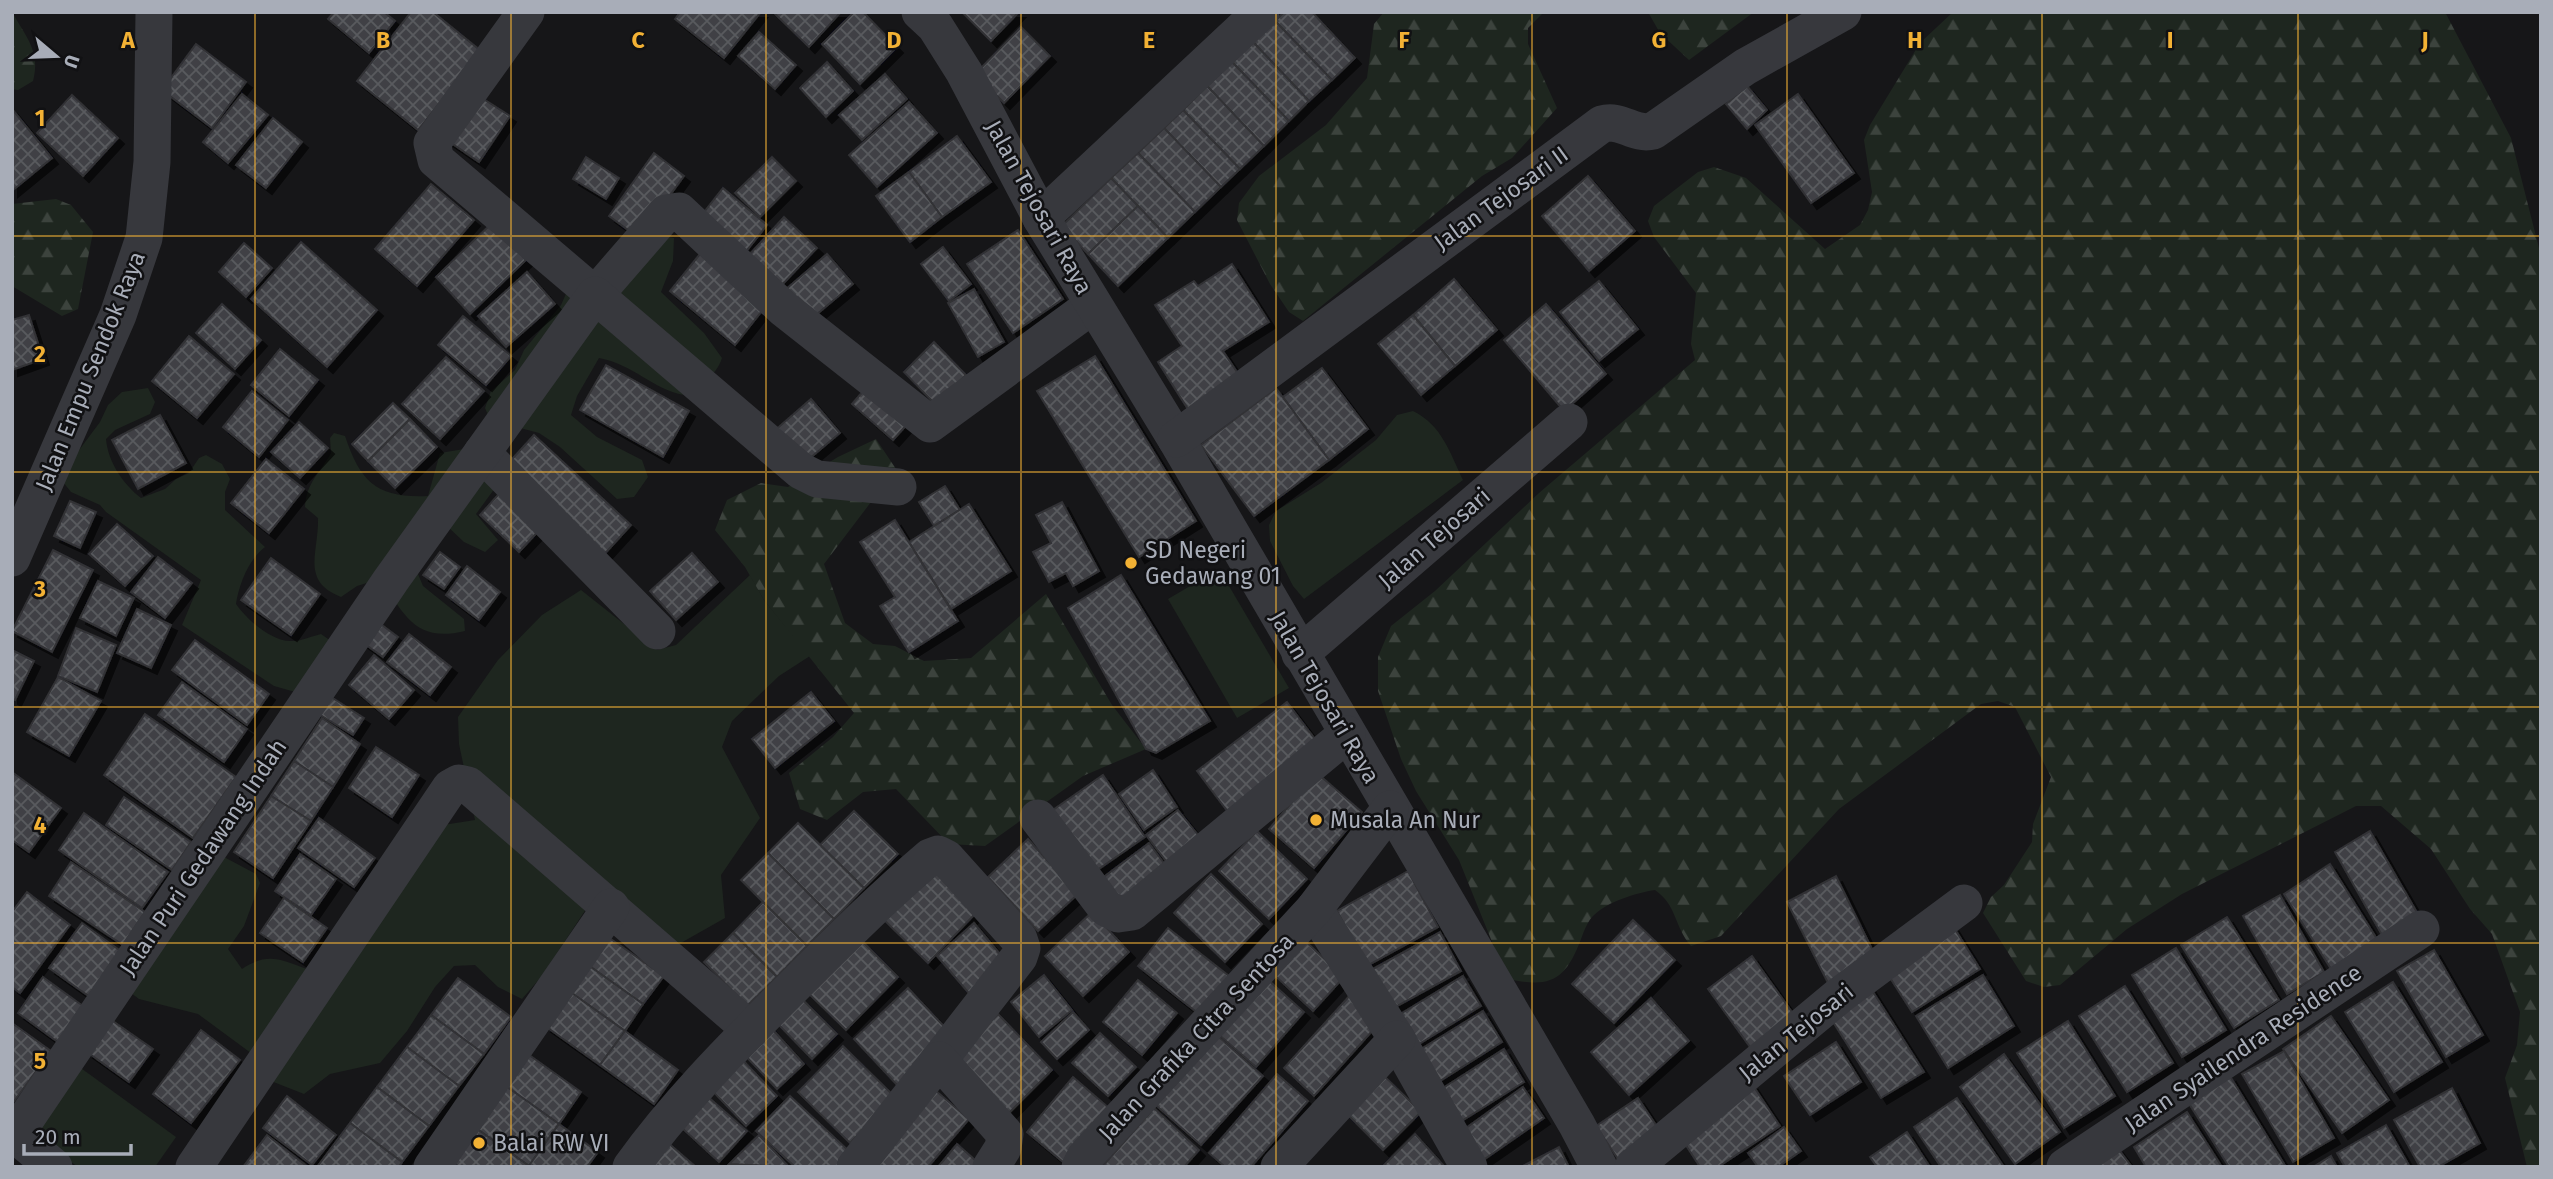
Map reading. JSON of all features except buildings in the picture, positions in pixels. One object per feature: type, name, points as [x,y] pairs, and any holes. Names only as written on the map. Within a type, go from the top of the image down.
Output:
[{"type":"street","name":"Jalan Empu Sendok Raya","points":[[12,558],[118,315],[144,238],[152,162],[154,12]]},
{"type":"street","points":[[526,12],[432,143],[436,160],[801,471],[817,479],[898,487]]},
{"type":"street","name":"Jalan Tejosari Raya","points":[[920,12],[934,26],[964,72],[1041,218],[1176,439],[1599,1167]]},
{"type":"street","points":[[1041,218],[1261,12]]},
{"type":"street","name":"Jalan Tejosari II","points":[[1176,439],[1602,124],[1614,121],[1643,134],[1653,131],[1745,67],[1843,12]]},
{"type":"street","name":"Jalan Puri Gedawang Indah","points":[[54,1167],[14,1134],[391,580],[595,295],[666,214],[679,211],[784,309],[930,424],[1093,304]]},
{"type":"street","name":"Jalan Tejosari","points":[[1300,654],[1569,422]]},
{"type":"street","points":[[482,453],[657,631]]},
{"type":"street","points":[[1038,818],[1106,908],[1118,914],[1132,912],[1346,734]]},
{"type":"street","points":[[194,1167],[450,788],[459,783],[468,785],[751,1030]]},
{"type":"street","name":"Jalan Grafika Citra Sentosa","points":[[1080,1167],[1085,1157],[1314,909],[1390,809]]},
{"type":"street","points":[[631,1167],[664,1121],[751,1030],[874,905],[930,857],[938,854],[946,858],[1018,939],[1022,948],[1019,957],[994,991],[855,1167]]},
{"type":"street","name":"Jalan Tejosari","points":[[1633,1167],[1840,995],[1964,903]]},
{"type":"street","points":[[432,1167],[611,907]]},
{"type":"street","name":"Jalan Grafika Citra Sentosa","points":[[1314,909],[1397,1039],[1469,1167]]},
{"type":"street","name":"Jalan Syailendra Residence","points":[[2065,1167],[2421,929]]},
{"type":"street","points":[[1279,1167],[1397,1039]]},
{"type":"street","points":[[939,1060],[1005,1134],[1003,1149],[991,1167]]},
{"type":"green space","points":[[12,12],[31,45],[35,62],[33,81],[18,90],[12,89]]},
{"type":"green space","points":[[1384,12],[1544,12],[1528,28],[1528,44],[1557,108],[1512,158],[1482,176],[1303,321],[1289,312],[1270,284],[1237,220],[1239,203],[1259,176],[1326,125],[1367,78],[1374,24]]},
{"type":"green space","points":[[1648,12],[1754,12],[1689,60],[1660,33]]},
{"type":"green space","points":[[1953,12],[2445,12],[2511,138],[2541,256],[2541,1167],[2527,1167],[2505,1078],[2517,1045],[2520,1012],[2492,934],[2470,909],[2431,849],[2381,806],[2356,806],[2182,894],[2127,929],[2060,985],[2044,987],[2026,981],[1983,913],[1991,897],[2004,885],[2032,842],[2033,824],[2051,777],[2015,707],[1998,701],[1981,704],[1839,809],[1721,936],[1691,946],[1668,902],[1655,890],[1648,891],[1615,902],[1594,915],[1586,926],[1569,964],[1554,978],[1535,982],[1507,979],[1459,860],[1416,791],[1401,759],[1378,691],[1378,657],[1391,626],[1435,591],[1539,493],[1695,360],[1691,344],[1696,293],[1654,237],[1648,221],[1654,206],[1698,172],[1714,167],[1746,178],[1825,249],[1860,225],[1868,210],[1872,192],[1864,140],[1870,125],[1920,43]]},
{"type":"green space","points":[[56,199],[71,205],[93,232],[78,309],[62,316],[12,286],[12,204]]},
{"type":"green space","points":[[664,236],[674,238],[673,261],[661,292],[704,333],[722,358],[712,375],[684,395],[662,388],[612,361],[599,358],[577,396],[571,415],[597,437],[642,460],[648,477],[634,497],[617,499],[560,447],[539,433],[490,420],[485,408],[491,391],[515,370],[524,350],[561,305],[569,287],[613,296]]},
{"type":"green space","points":[[148,388],[155,402],[150,414],[115,430],[106,439],[113,464],[128,486],[141,498],[165,489],[176,479],[189,473],[199,458],[206,455],[222,464],[230,479],[225,492],[225,510],[265,547],[254,558],[246,572],[236,604],[254,623],[277,638],[296,641],[321,634],[338,646],[295,692],[274,686],[182,625],[201,580],[100,505],[71,492],[59,477],[100,422],[108,405],[122,392]]},
{"type":"green space","points":[[1413,411],[1438,432],[1463,480],[1304,599],[1293,586],[1270,541],[1269,525],[1276,511],[1321,483],[1376,440],[1397,415]]},
{"type":"green space","points":[[334,433],[345,436],[358,466],[374,485],[384,491],[411,496],[428,496],[440,453],[470,448],[495,488],[476,514],[498,540],[485,552],[464,542],[446,525],[418,574],[423,586],[464,619],[465,631],[434,633],[413,623],[380,579],[357,586],[341,597],[320,583],[314,564],[318,518],[305,507],[311,485],[331,453],[330,438]]},
{"type":"green space","points":[[876,439],[896,469],[824,564],[845,623],[873,644],[895,646],[924,661],[971,658],[1046,594],[1112,705],[1146,749],[1083,776],[985,846],[949,844],[896,789],[863,792],[827,820],[800,809],[789,773],[833,737],[854,713],[764,600],[745,567],[715,530],[727,500],[761,483],[788,487],[838,457]]},
{"type":"green space","points":[[1219,569],[1289,688],[1237,718],[1168,599]]},
{"type":"green space","points":[[750,575],[764,600],[810,656],[779,676],[732,721],[722,747],[760,818],[721,875],[725,918],[679,944],[590,903],[542,976],[522,999],[498,987],[475,965],[454,966],[435,987],[407,1031],[380,1063],[330,1074],[304,1094],[271,1081],[443,825],[475,820],[459,744],[458,717],[498,660],[542,615],[581,590],[657,650],[676,645]]},
{"type":"green space","points":[[224,857],[256,874],[260,883],[244,926],[228,949],[242,969],[259,960],[274,959],[307,969],[259,1059],[198,1014],[139,999],[127,990]]},
{"type":"green space","points":[[78,1066],[176,1137],[155,1167],[78,1167],[31,1133]]},
{"type":"place","name":"SD Negeri Gedawang 01","points":[[1131,563]]},
{"type":"place","name":"Musala An Nur","points":[[1316,820]]},
{"type":"place","name":"Balai RW VI","points":[[479,1143]]}]
